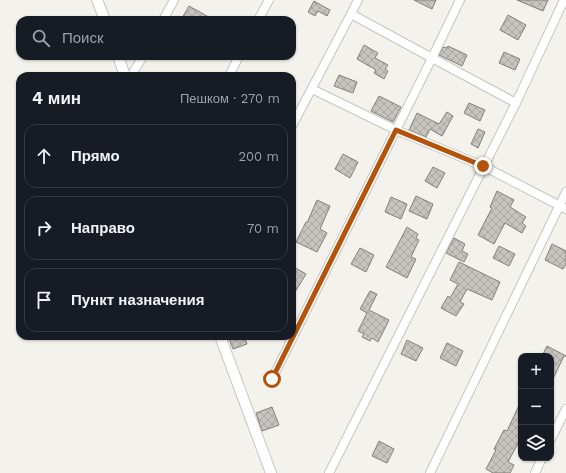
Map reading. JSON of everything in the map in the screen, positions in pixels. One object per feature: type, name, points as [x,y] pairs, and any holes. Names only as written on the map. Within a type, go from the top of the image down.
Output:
[{"type":"street","points":[[97,0],[103,16]]},
{"type":"street","points":[[165,16],[174,0]]},
{"type":"street","points":[[260,16],[269,0]]},
{"type":"street","points":[[296,119],[358,0]]},
{"type":"street","points":[[296,331],[460,0]]},
{"type":"street","points":[[329,473],[516,102],[564,0]]},
{"type":"street","points":[[351,14],[516,102]]},
{"type":"street","points":[[119,60],[124,72]]},
{"type":"street","points":[[133,72],[140,60]]},
{"type":"street","points":[[230,72],[237,60]]},
{"type":"street","points":[[312,89],[396,130],[483,166],[563,207]]},
{"type":"street","points":[[430,473],[563,207],[566,192]]},
{"type":"street","points":[[221,340],[271,473]]},
{"type":"street","points":[[272,379],[291,340]]},
{"type":"street","points":[[554,433],[566,409]]},
{"type":"street","points":[[535,473],[541,461]]},
{"type":"building","points":[[414,0],[436,0],[432,9]]},
{"type":"building","points":[[517,0],[548,0],[543,11]]},
{"type":"building","points":[[314,1],[330,10],[327,16],[318,11],[315,16],[308,12]]},
{"type":"building","points":[[189,6],[207,16],[183,16]]},
{"type":"building","points":[[508,15],[526,25],[518,40],[500,30]]},
{"type":"building","points":[[364,45],[378,53],[375,58],[388,65],[385,69],[388,71],[384,79],[374,73],[376,70],[357,59]]},
{"type":"building","points":[[448,46],[467,55],[462,66],[439,55],[443,47],[447,48]]},
{"type":"building","points":[[504,52],[520,59],[515,70],[499,63]]},
{"type":"building","points":[[339,75],[357,82],[353,93],[334,86]]},
{"type":"building","points":[[379,96],[401,107],[393,122],[371,111]]},
{"type":"building","points":[[469,103],[485,110],[480,121],[464,113]]},
{"type":"building","points":[[447,112],[453,116],[442,136],[430,129],[426,137],[409,130],[417,113],[439,124]]},
{"type":"building","points":[[478,129],[485,132],[478,148],[471,144]]},
{"type":"building","points":[[343,154],[358,162],[350,178],[335,169]]},
{"type":"building","points":[[433,167],[445,173],[437,188],[425,181]]},
{"type":"building","points":[[497,191],[514,200],[510,207],[526,217],[522,223],[526,226],[522,233],[505,223],[494,244],[478,235],[492,208],[490,207]]},
{"type":"building","points":[[416,196],[433,204],[427,219],[409,211]]},
{"type":"building","points":[[391,197],[407,204],[401,219],[385,212]]},
{"type":"building","points":[[317,200],[330,206],[320,229],[327,233],[317,252],[296,242],[306,222],[307,223]]},
{"type":"building","points":[[407,227],[418,234],[416,238],[419,240],[411,257],[416,259],[407,278],[386,267]]},
{"type":"building","points":[[454,238],[465,244],[462,251],[468,254],[464,262],[446,253]]},
{"type":"building","points":[[552,244],[566,251],[566,264],[563,269],[545,260]]},
{"type":"building","points":[[499,246],[515,254],[509,266],[493,258]]},
{"type":"building","points":[[360,248],[374,255],[366,272],[351,264]]},
{"type":"building","points":[[459,262],[500,282],[492,300],[467,289],[460,302],[464,304],[456,316],[441,308],[448,296],[450,298],[458,284],[450,280]]},
{"type":"building","points":[[296,268],[306,274],[296,290]]},
{"type":"building","points":[[370,291],[377,294],[369,310],[389,320],[378,342],[372,338],[370,341],[362,337],[364,334],[358,331],[367,313],[360,309]]},
{"type":"building","points":[[230,340],[246,340],[247,344],[233,349]]},
{"type":"building","points":[[407,340],[423,348],[416,361],[401,354]]},
{"type":"building","points":[[447,343],[463,351],[456,366],[440,358]]},
{"type":"building","points":[[547,346],[566,356],[564,356],[554,377],[554,353],[544,353]]},
{"type":"building","points":[[272,407],[279,425],[262,431],[256,413]]},
{"type":"building","points":[[518,407],[518,444],[508,462],[514,465],[510,473],[493,473],[486,469],[504,430],[507,431]]},
{"type":"building","points":[[379,441],[394,449],[387,463],[372,456]]},
{"type":"route","points":[[272,379],[396,130],[483,166]]}]
